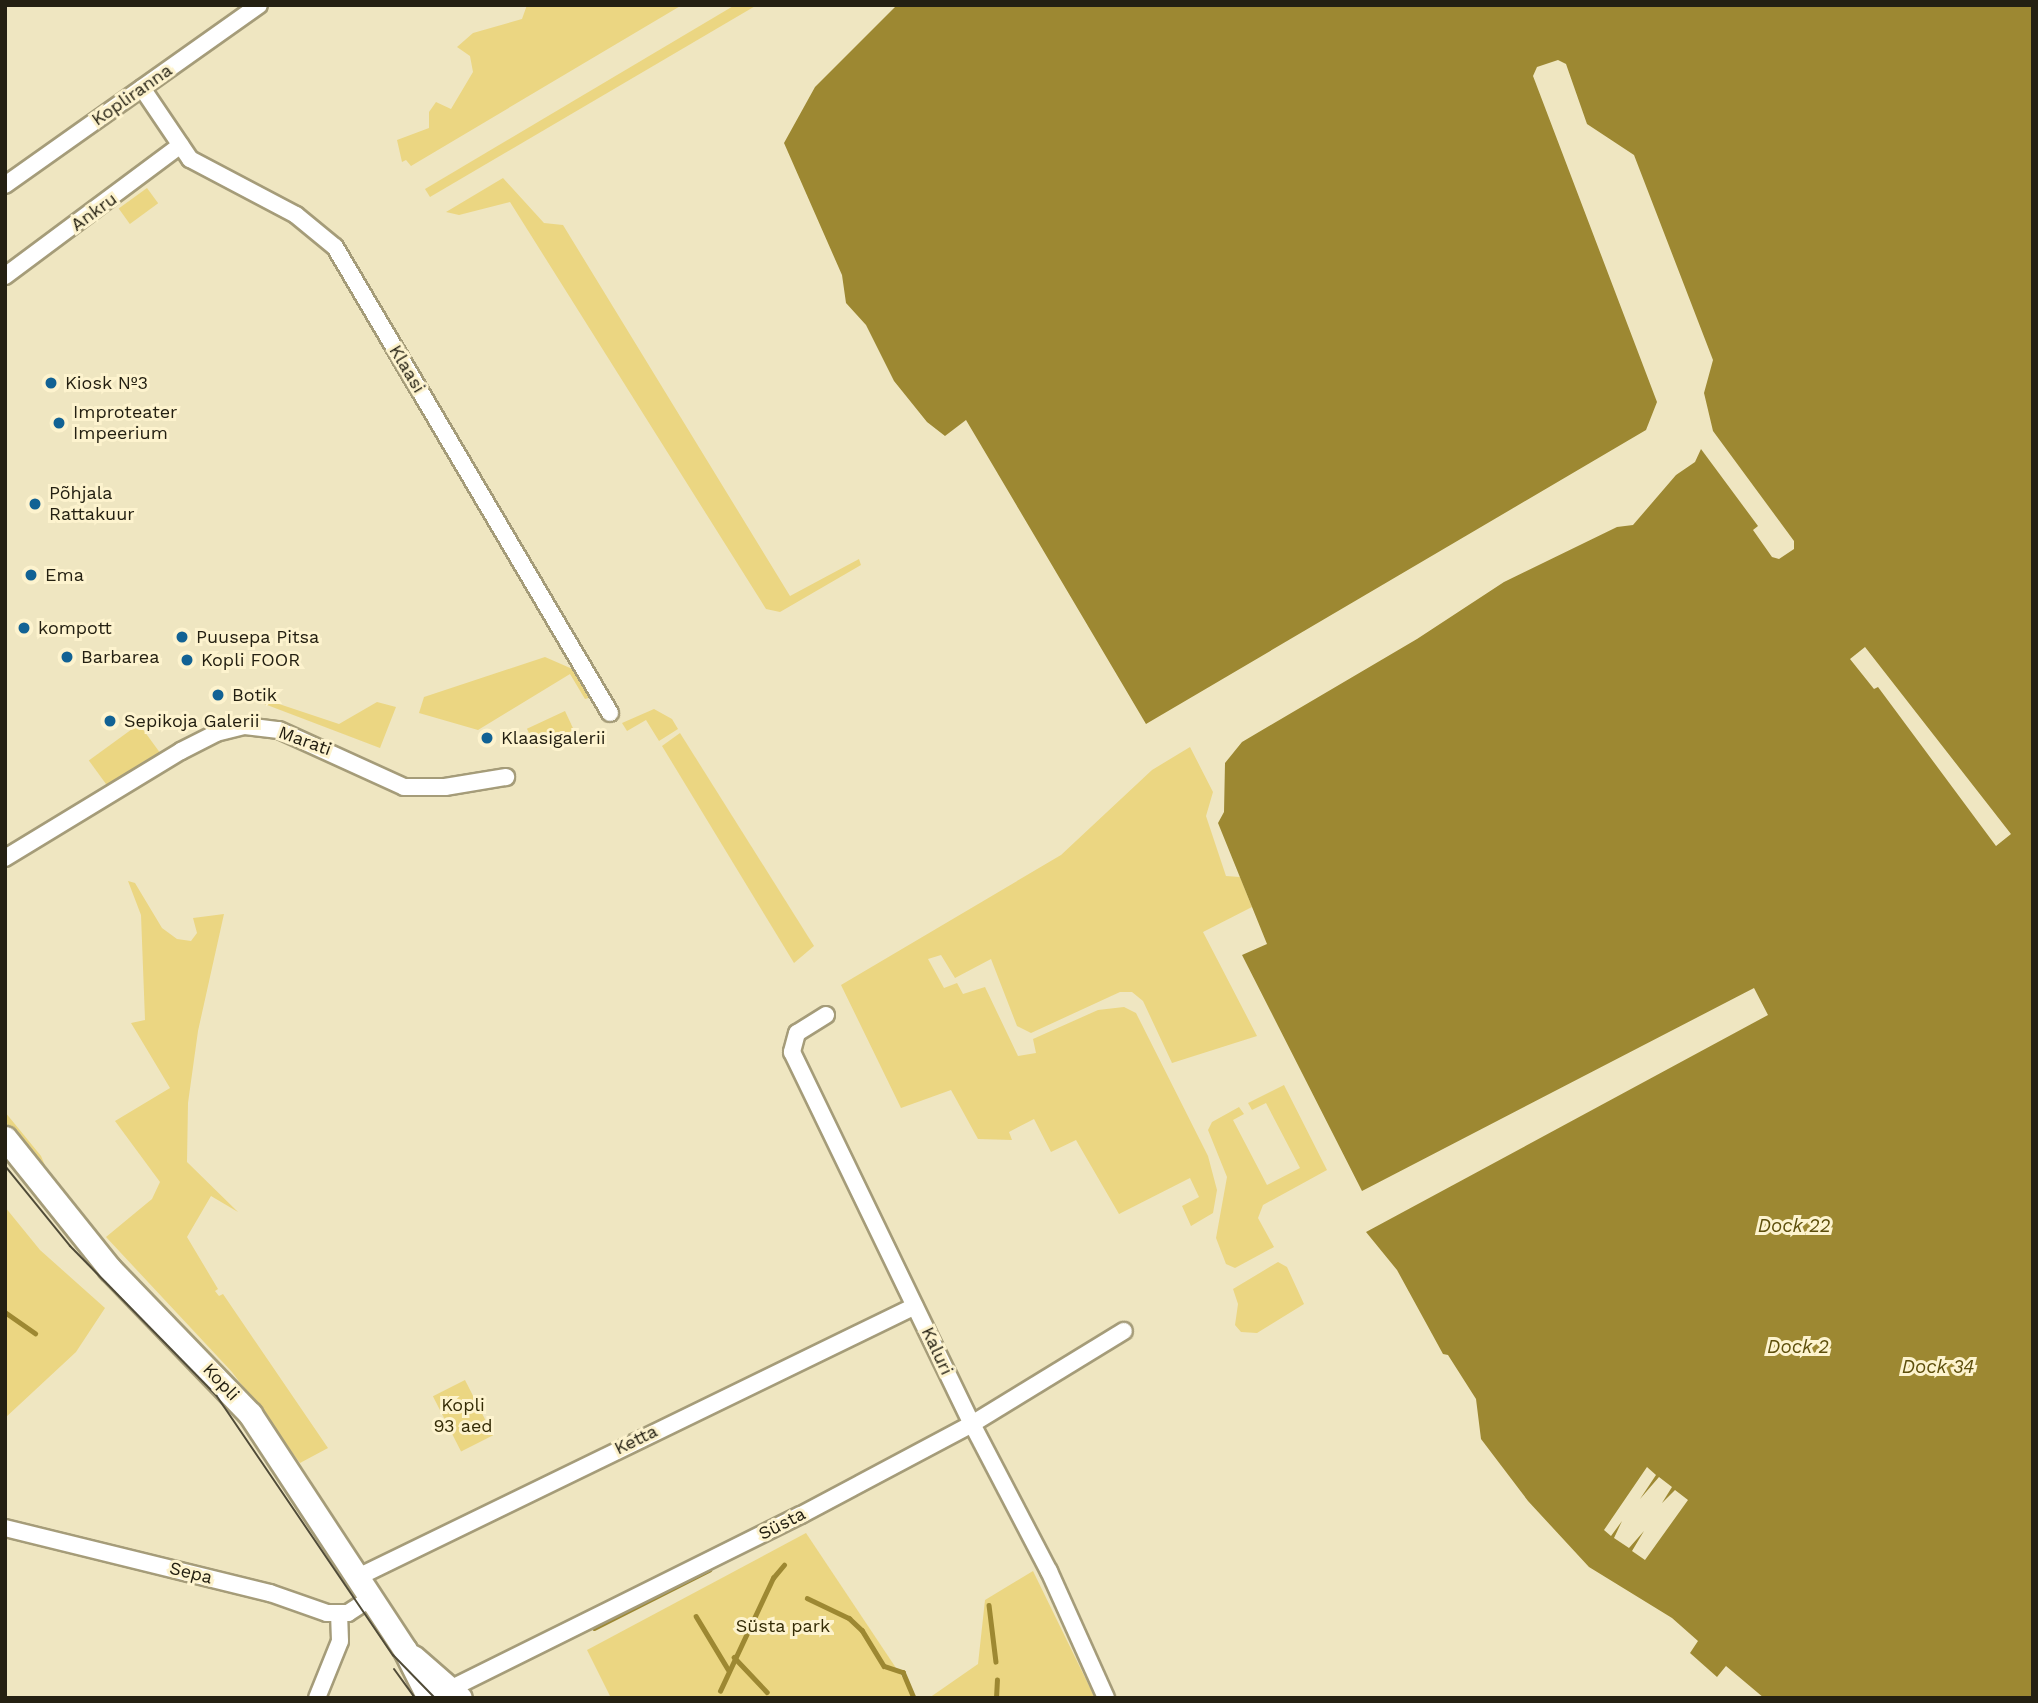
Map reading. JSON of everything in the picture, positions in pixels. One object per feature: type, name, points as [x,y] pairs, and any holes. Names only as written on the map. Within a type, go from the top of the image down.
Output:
[{"type":"street","name":"Kopliranna","points":[[5,185],[259,5]]},
{"type":"street","name":"Klaasi","points":[[142,88],[190,159],[296,215],[335,247],[610,713]]},
{"type":"street","name":"Ankru","points":[[5,276],[181,145]]},
{"type":"street","name":"Marati","points":[[5,859],[181,751],[216,733],[245,726],[279,730],[404,787],[445,787],[506,777]]},
{"type":"street","name":"Kaluri","points":[[826,1015],[797,1033],[792,1052],[972,1424],[1049,1572],[1106,1698]]},
{"type":"street","name":"Kopli","points":[[5,1138],[110,1269],[250,1414],[405,1650],[443,1696]]},
{"type":"street","name":"Ketta","points":[[358,1577],[915,1306]]},
{"type":"street","name":"Süsta","points":[[443,1696],[972,1424],[1124,1331]]},
{"type":"street","name":"Sepa","points":[[5,1528],[339,1614]]},
{"type":"street","points":[[317,1698],[340,1641],[339,1614],[371,1598]]},
{"type":"green space","points":[[527,5],[682,5],[411,166],[406,160],[402,162],[397,140],[429,128],[429,112],[436,102],[451,109],[473,72],[470,56],[457,47],[473,33],[522,19]]},
{"type":"green space","points":[[735,5],[757,5],[430,197],[425,189]]},
{"type":"green space","points":[[503,178],[544,223],[563,225],[790,596],[859,559],[861,565],[780,612],[766,609],[510,202],[459,215],[446,212]]},
{"type":"green space","points":[[147,188],[158,203],[130,224],[119,209]]},
{"type":"green space","points":[[545,657],[577,671],[592,697],[585,699],[570,674],[478,730],[419,713],[424,697]]},
{"type":"green space","points":[[255,696],[339,724],[377,702],[396,707],[380,748],[254,700]]},
{"type":"green space","points":[[654,709],[672,719],[678,729],[659,741],[646,720],[627,731],[622,723]]},
{"type":"green space","points":[[565,711],[574,730],[536,748],[527,729]]},
{"type":"green space","points":[[139,724],[160,753],[110,790],[89,760]]},
{"type":"green space","points":[[680,733],[814,946],[794,963],[662,746]]},
{"type":"green space","points":[[1190,747],[1213,792],[1206,816],[1226,876],[1240,877],[1252,907],[1203,932],[1257,1036],[1172,1063],[1143,1001],[1132,992],[1120,992],[1031,1033],[1017,1026],[991,959],[955,978],[941,955],[928,959],[944,988],[957,983],[963,994],[985,987],[1018,1056],[1036,1053],[1033,1039],[1098,1010],[1124,1007],[1136,1013],[1208,1156],[1217,1190],[1213,1213],[1191,1226],[1182,1206],[1199,1197],[1190,1178],[1119,1214],[1076,1140],[1051,1152],[1034,1119],[1009,1132],[1012,1140],[978,1139],[951,1090],[901,1108],[841,985],[1061,855],[1152,770]]},
{"type":"green space","points":[[128,881],[135,883],[162,928],[177,939],[191,941],[197,933],[193,918],[224,914],[198,1031],[188,1103],[187,1162],[238,1212],[211,1196],[187,1237],[218,1289],[215,1291],[219,1296],[223,1294],[328,1448],[300,1463],[232,1372],[106,1237],[152,1199],[160,1182],[115,1121],[170,1088],[131,1023],[145,1020],[141,915]]},
{"type":"green space","points":[[1284,1085],[1327,1170],[1263,1205],[1258,1218],[1274,1247],[1235,1268],[1226,1264],[1216,1238],[1227,1177],[1208,1130],[1212,1122],[1239,1107],[1244,1114],[1233,1120],[1267,1185],[1300,1168],[1266,1103],[1252,1110],[1248,1103]]},
{"type":"green space","points":[[5,1112],[41,1156],[49,1175],[18,1134],[9,1133]]},
{"type":"green space","points":[[5,1207],[40,1250],[105,1308],[76,1352],[5,1418]]},
{"type":"green space","points":[[1278,1262],[1287,1267],[1304,1304],[1257,1333],[1241,1332],[1235,1325],[1238,1304],[1233,1289]]},
{"type":"green space","name":"Kopli 93 aed","points":[[465,1380],[493,1435],[461,1452],[433,1396]]},
{"type":"green space","name":"Süsta park","points":[[806,1533],[916,1698],[611,1698],[587,1650]]},
{"type":"green space","points":[[1033,1571],[1095,1698],[929,1698],[978,1664],[985,1600]]},
{"type":"water","points":[[897,5],[2033,5],[2033,1698],[1764,1698],[1726,1666],[1717,1677],[1690,1653],[1698,1641],[1672,1618],[1589,1567],[1528,1501],[1481,1439],[1476,1399],[1448,1355],[1443,1354],[1397,1270],[1366,1232],[1768,1015],[1754,988],[1362,1191],[1242,955],[1267,944],[1218,823],[1224,812],[1225,763],[1242,742],[1417,639],[1504,582],[1617,527],[1633,525],[1676,475],[1695,462],[1701,449],[1758,526],[1753,530],[1772,557],[1779,559],[1794,549],[1794,541],[1713,431],[1704,393],[1713,360],[1634,155],[1587,124],[1566,64],[1558,60],[1537,67],[1533,76],[1657,402],[1646,430],[1146,724],[966,420],[945,436],[927,422],[894,381],[866,325],[846,303],[842,275],[784,143],[815,87]],"holes":[[[1865,647],[2011,834],[1996,846],[1878,687],[1874,689],[1850,659]]]},
{"type":"pier","points":[[1647,1467],[1656,1475],[1640,1499],[1659,1477],[1672,1487],[1662,1503],[1675,1490],[1688,1500],[1645,1560],[1632,1551],[1644,1531],[1629,1548],[1614,1538],[1622,1521],[1611,1536],[1604,1530]]},
{"type":"waterway","points":[[5,1312],[35,1333]]},
{"type":"waterway","points":[[720,1691],[773,1578],[784,1565]]},
{"type":"waterway","points":[[594,1628],[709,1570]]},
{"type":"waterway","points":[[807,1598],[849,1618],[862,1630],[884,1666],[903,1672],[914,1698]]},
{"type":"waterway","points":[[989,1605],[996,1662]]},
{"type":"waterway","points":[[696,1616],[728,1669]]},
{"type":"waterway","points":[[734,1657],[767,1692]]},
{"type":"waterway","points":[[996,1698],[997,1680]]},
{"type":"tram line","points":[[5,1166],[70,1246],[216,1395],[393,1655],[435,1698]]},
{"type":"tram line","points":[[394,1669],[415,1698]]},
{"type":"place","name":"Kiosk №3","points":[[51,383]]},
{"type":"place","name":"Improteater Impeerium","points":[[59,423]]},
{"type":"place","name":"Põhjala Rattakuur","points":[[35,504]]},
{"type":"place","name":"Ema","points":[[31,575]]},
{"type":"place","name":"kompott","points":[[24,628]]},
{"type":"place","name":"Puusepa Pitsa","points":[[182,637]]},
{"type":"place","name":"Barbarea","points":[[67,657]]},
{"type":"place","name":"Kopli FOOR","points":[[187,660]]},
{"type":"place","name":"Botik","points":[[218,695]]},
{"type":"place","name":"Sepikoja Galerii","points":[[110,721]]},
{"type":"place","name":"Klaasigalerii","points":[[487,738]]},
{"type":"water label","name":"Dock 22","points":[[1794,1226]]},
{"type":"water label","name":"Dock 2","points":[[1798,1347]]},
{"type":"water label","name":"Dock 34","points":[[1938,1367]]}]
